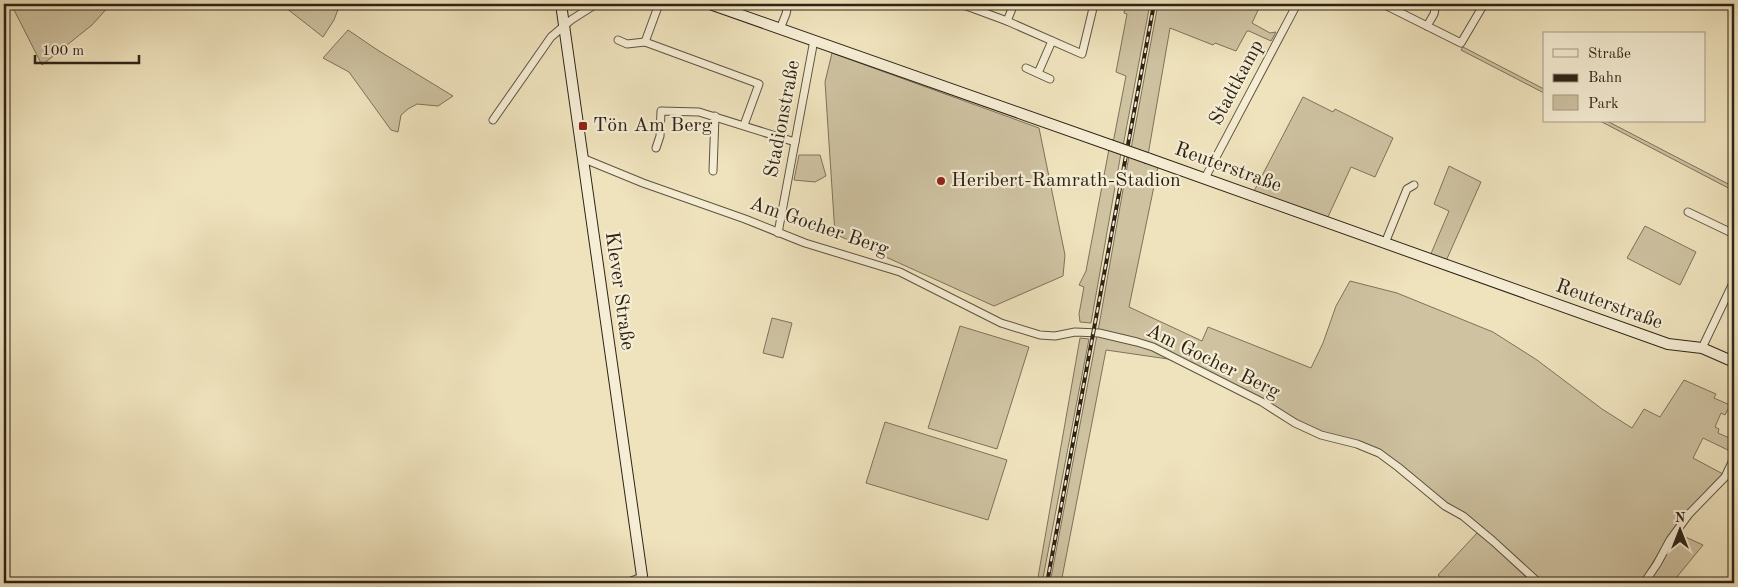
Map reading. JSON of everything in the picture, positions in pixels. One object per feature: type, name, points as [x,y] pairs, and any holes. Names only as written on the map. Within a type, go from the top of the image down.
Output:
[{"type":"street","name":"Klever Straße","points":[[561,4],[643,580]]},
{"type":"street","points":[[493,120],[551,37],[596,4]]},
{"type":"street","points":[[645,42],[659,4]]},
{"type":"street","name":"Reuterstraße","points":[[710,4],[1205,178],[1668,344],[1702,348],[1734,362]]},
{"type":"street","points":[[780,29],[788,4]]},
{"type":"street","points":[[960,4],[1007,21],[1082,54],[1094,4]]},
{"type":"street","points":[[1007,21],[1014,4]]},
{"type":"street","name":"Stadtkamp","points":[[1205,178],[1297,4]]},
{"type":"street","points":[[1383,4],[1392,6],[1461,44],[1484,4]]},
{"type":"street","points":[[1427,26],[1434,14],[1436,4]]},
{"type":"street","points":[[618,40],[627,44],[645,42],[759,84],[744,125]]},
{"type":"street","name":"Stadionstraße","points":[[778,233],[814,40]]},
{"type":"street","points":[[1038,73],[1052,41]]},
{"type":"street","points":[[1026,68],[1050,79]]},
{"type":"street","points":[[656,148],[660,136],[661,111],[699,112],[795,142]]},
{"type":"street","points":[[713,171],[715,116]]},
{"type":"street","name":"Am Gocher Berg","points":[[582,158],[643,183],[778,233],[900,272],[1002,323],[1040,335],[1055,336],[1075,332],[1099,333],[1153,347],[1262,402],[1304,427],[1321,435],[1357,444],[1378,453],[1445,506],[1463,516],[1539,583]]},
{"type":"street","points":[[1385,243],[1407,189],[1414,184]]},
{"type":"street","points":[[1688,212],[1734,234]]},
{"type":"street","points":[[1702,348],[1734,282]]},
{"type":"street","points":[[1644,583],[1689,514],[1724,477],[1734,458]]},
{"type":"street","points":[[626,583],[643,580]]},
{"type":"green space","points":[[11,4],[111,4],[92,25],[42,65]]},
{"type":"green space","points":[[281,4],[340,4],[334,20],[323,37]]},
{"type":"green space","points":[[1126,4],[1150,4],[1123,146],[1113,143],[1126,76],[1116,72],[1127,14],[1124,13]]},
{"type":"green space","points":[[1158,4],[1261,4],[1252,23],[1270,33],[1276,32],[1271,41],[1247,31],[1236,51],[1215,43],[1213,45],[1170,28],[1148,155],[1131,149]]},
{"type":"green space","points":[[348,30],[453,96],[438,106],[417,104],[401,115],[398,132],[391,130],[349,72],[323,58]]},
{"type":"green space","points":[[1463,47],[1543,88],[1543,92],[1461,50]]},
{"type":"green space","name":"Heribert-Ramrath-Stadion","points":[[832,53],[1039,128],[1065,255],[1063,276],[994,306],[835,234],[825,82]]},
{"type":"green space","points":[[1303,97],[1333,112],[1335,109],[1393,138],[1375,177],[1351,167],[1327,219],[1253,193]]},
{"type":"green space","points":[[1602,122],[1609,122],[1734,187],[1734,191]]},
{"type":"green space","points":[[1109,149],[1121,153],[1091,323],[1080,322],[1079,314],[1084,287],[1079,285],[1086,271]]},
{"type":"green space","points":[[799,155],[820,155],[826,176],[815,182],[794,180]]},
{"type":"green space","points":[[1129,156],[1158,167],[1129,307],[1202,341],[1208,327],[1311,368],[1323,343],[1336,306],[1350,281],[1397,293],[1493,332],[1537,360],[1602,409],[1632,428],[1644,409],[1660,417],[1684,380],[1716,394],[1714,398],[1730,405],[1725,415],[1721,413],[1715,427],[1719,429],[1718,433],[1734,440],[1734,453],[1703,438],[1693,458],[1723,474],[1671,533],[1640,583],[1542,583],[1484,529],[1379,451],[1321,434],[1148,343],[1098,331]]},
{"type":"green space","points":[[1449,166],[1481,182],[1446,261],[1430,256],[1449,211],[1434,204]]},
{"type":"green space","points":[[1645,226],[1696,252],[1680,285],[1627,258]]},
{"type":"green space","points":[[772,318],[792,323],[783,358],[763,353]]},
{"type":"green space","points":[[960,326],[1029,347],[997,449],[928,428]]},
{"type":"green space","points":[[1097,335],[1147,346],[1209,376],[1168,359],[1106,350],[1061,583],[1050,583]]},
{"type":"green space","points":[[1080,338],[1089,339],[1042,583],[1037,583]]},
{"type":"green space","points":[[885,422],[1007,460],[988,520],[866,483]]},
{"type":"green space","points":[[1477,533],[1492,544],[1527,578],[1522,583],[1448,583],[1438,575]]},
{"type":"green space","points":[[1679,534],[1703,545],[1672,583],[1648,583]]},
{"type":"railway","points":[[1047,583],[1154,4]]},
{"type":"place","name":"Tön Am Berg","points":[[583,126]]},
{"type":"place","name":"Heribert-Ramrath-Stadion","points":[[941,181]]}]
